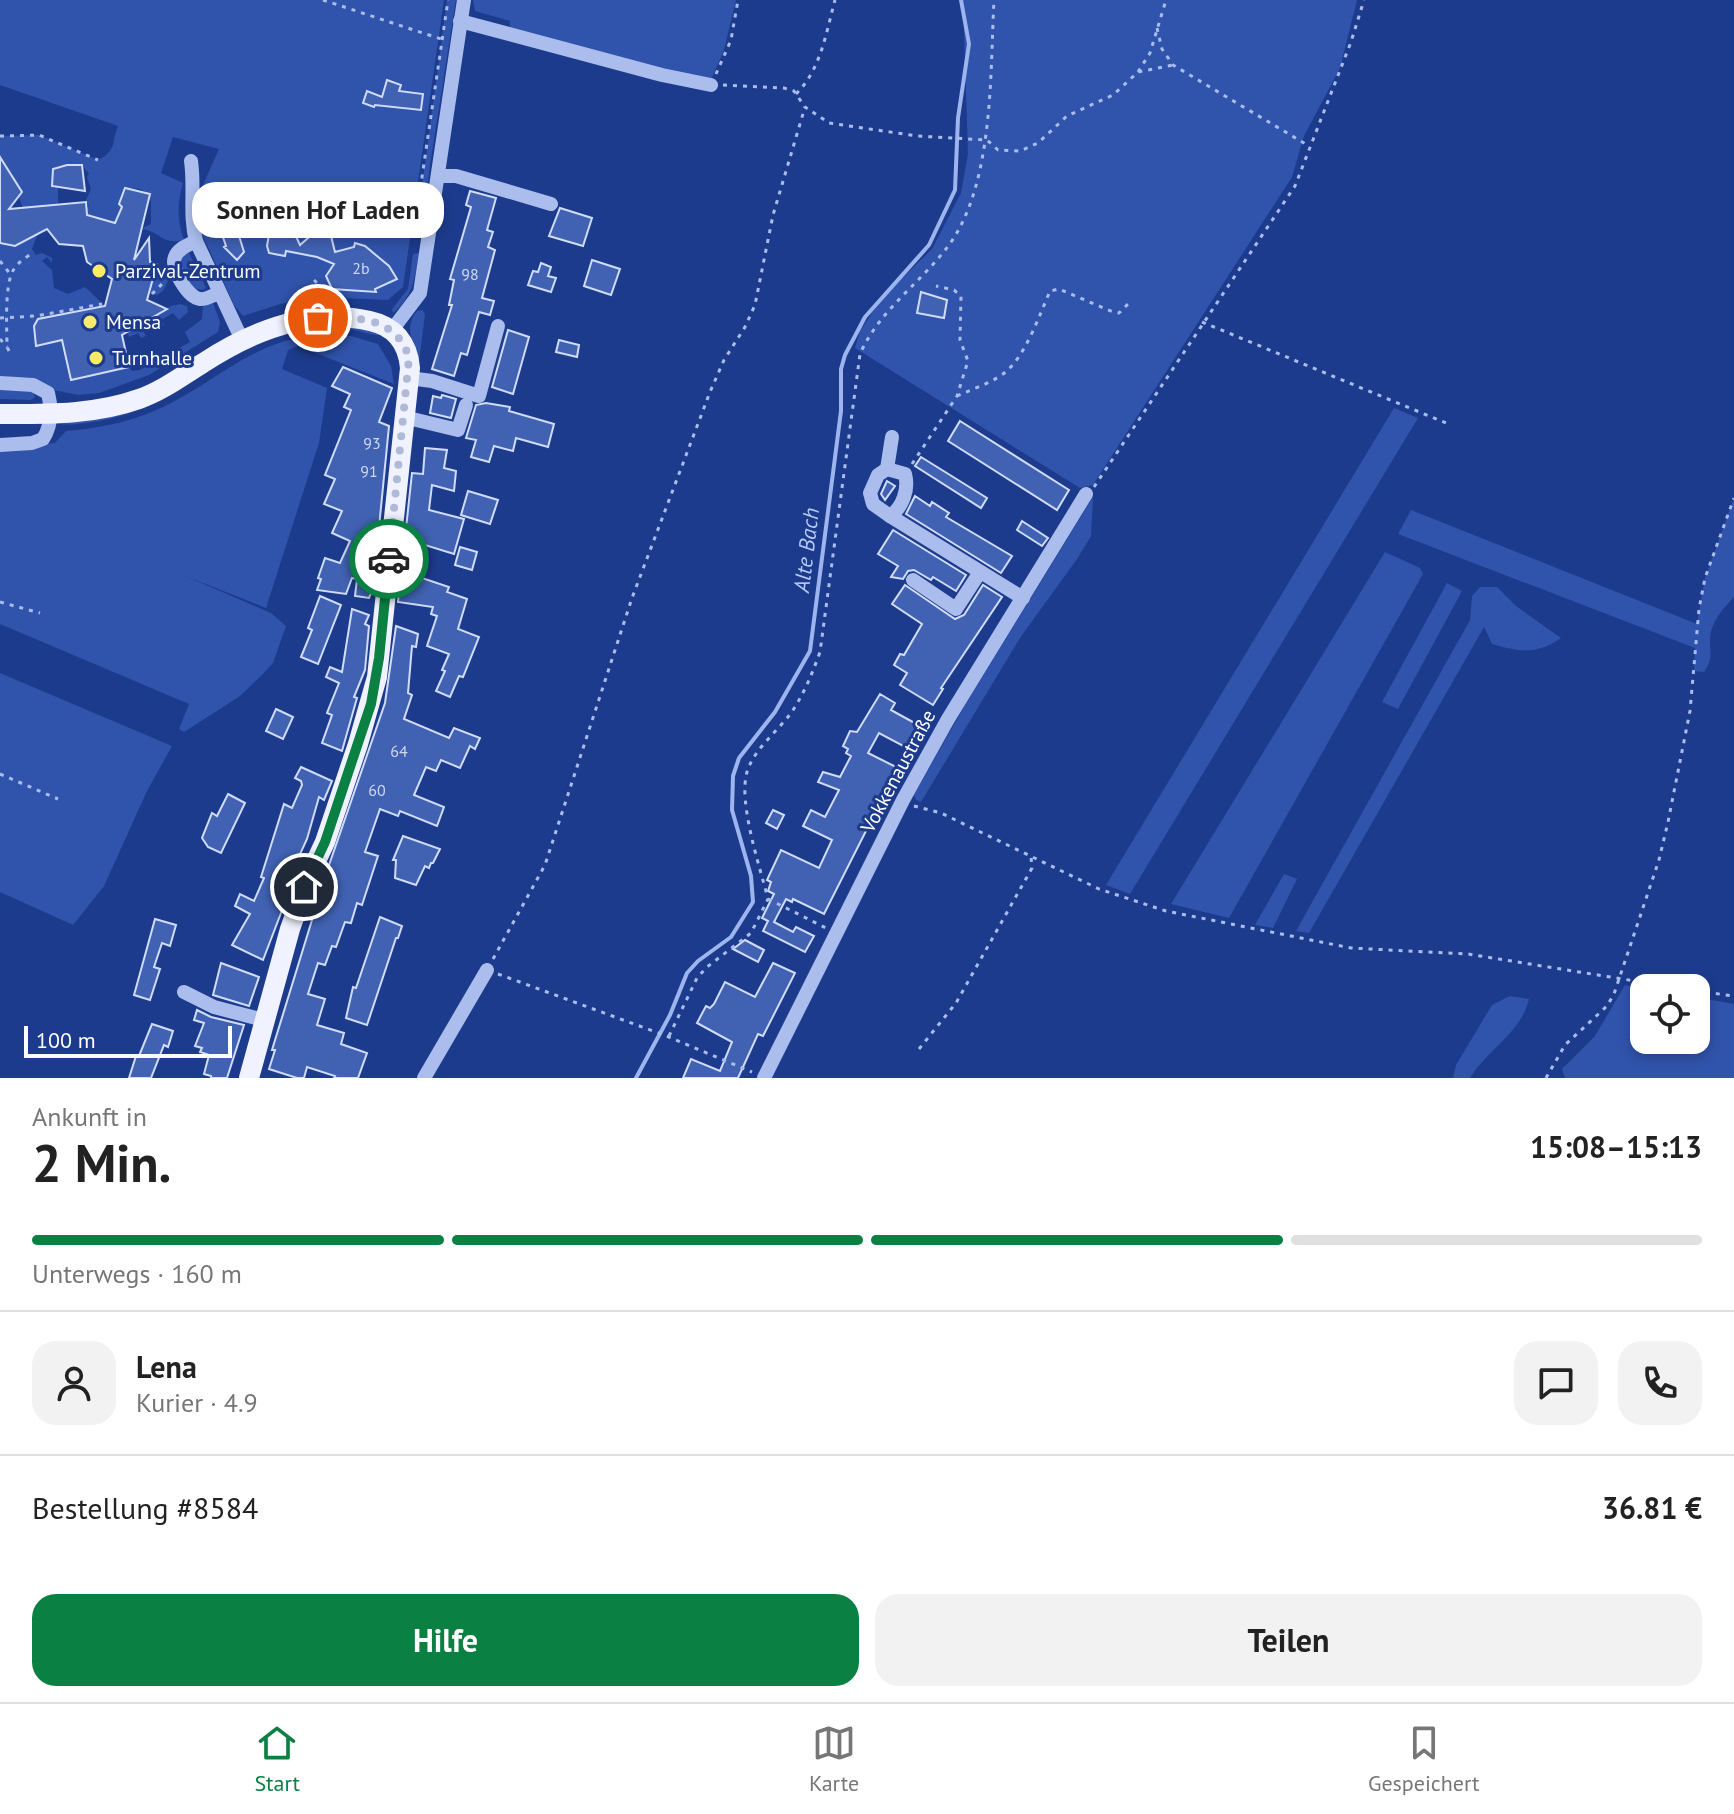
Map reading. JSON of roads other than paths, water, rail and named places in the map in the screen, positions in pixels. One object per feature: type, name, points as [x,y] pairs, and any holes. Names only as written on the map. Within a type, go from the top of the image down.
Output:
[{"type":"main road","points":[[0,414],[86,412],[143,398],[242,340],[283,324],[318,318],[361,319],[382,325],[392,330],[407,350],[409,378],[379,658],[371,704],[325,842],[304,887],[249,1078]]},
{"type":"street","points":[[392,330],[420,293],[464,0]]},
{"type":"street","points":[[460,21],[662,75],[711,85]]},
{"type":"street","points":[[191,161],[194,186],[192,227],[242,340]]},
{"type":"street","points":[[438,176],[456,176],[551,204]]},
{"type":"street","points":[[196,241],[181,249],[175,256],[174,265],[188,292],[197,299],[219,293]]},
{"type":"street","points":[[409,378],[432,381],[479,396],[498,326]]},
{"type":"street","points":[[0,383],[33,385],[42,389],[48,393],[51,414],[50,428],[43,439],[32,443],[0,445]]},
{"type":"street","points":[[404,417],[458,430],[466,405]]},
{"type":"street","points":[[887,469],[887,453],[892,437]]},
{"type":"street","points":[[890,516],[896,512],[906,491],[905,474],[887,469],[878,475],[870,493],[873,504],[890,516],[1023,598]]},
{"type":"street","name":"Vokkenaustraße","points":[[764,1078],[903,800],[948,719],[1086,494]]},
{"type":"street","points":[[913,580],[956,609],[980,572]]},
{"type":"street","points":[[424,1078],[487,970]]},
{"type":"street","points":[[184,992],[214,1007],[264,1020]]},
{"type":"waterway","name":"Alte Bach","points":[[636,1078],[670,1015],[687,973],[731,937],[753,902],[751,876],[732,810],[733,776],[739,758],[775,712],[810,651],[841,411],[841,369],[845,355],[865,317],[929,245],[955,190],[958,118],[969,44],[961,0]]},
{"type":"place","name":"Parzival-Zentrum","points":[[99,271]]},
{"type":"place","name":"Sonnen Hof Laden","points":[[318,318]]},
{"type":"place","name":"Mensa","points":[[90,322]]},
{"type":"place","name":"Turnhalle","points":[[96,358]]}]
